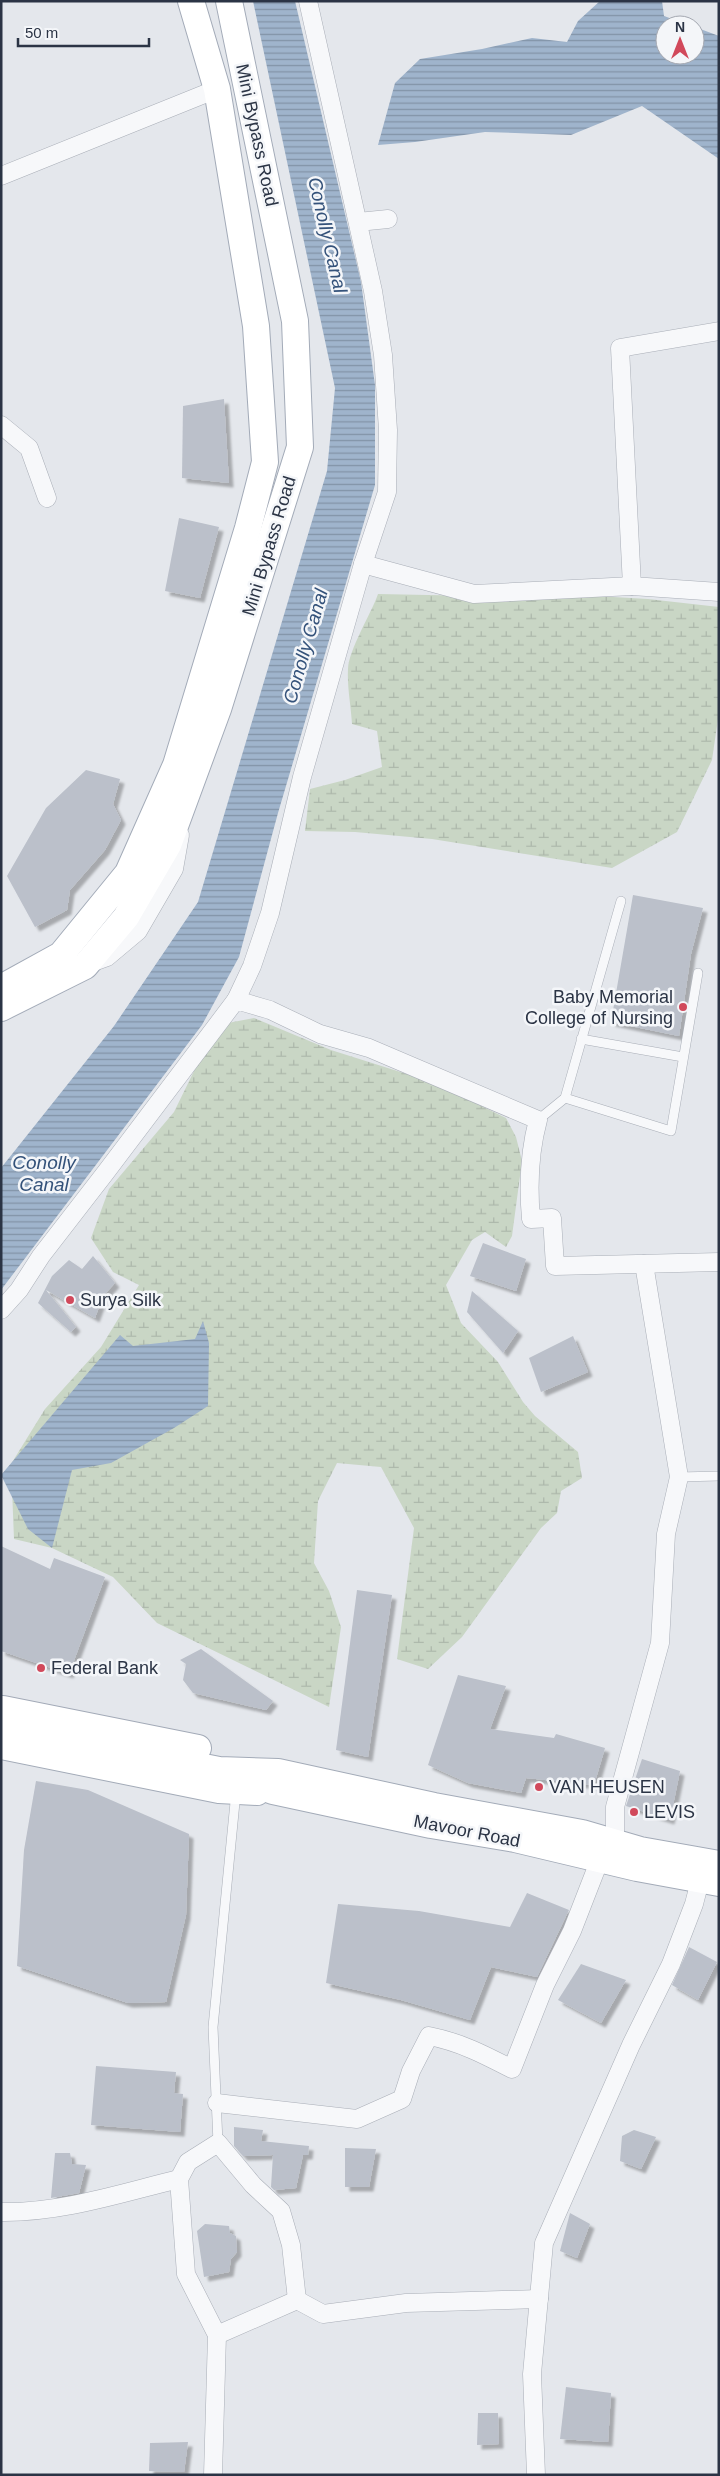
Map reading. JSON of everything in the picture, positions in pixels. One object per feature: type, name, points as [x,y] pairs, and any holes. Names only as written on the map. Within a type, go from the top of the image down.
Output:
[{"type":"main road","name":"Mini Bypass Road","points":[[2,1000],[61,955],[128,873],[176,765],[266,462],[256,326],[217,88],[191,1]]},
{"type":"main road","name":"Mini Bypass Road","points":[[2,1000],[85,966],[126,917],[168,845],[218,709],[300,447],[295,321],[229,1]]},
{"type":"main road","points":[[1,1709],[206,1750],[275,1782]]},
{"type":"main road","name":"Mavoor Road","points":[[1,1727],[275,1782],[431,1825],[515,1839],[607,1850],[711,1872]]},
{"type":"main road","points":[[1,1746],[236,1792],[275,1782]]},
{"type":"street","points":[[1,1310],[19,1290],[41,1256],[84,1198],[126,1146],[154,1106],[236,1000],[252,966],[270,913],[302,776],[363,564],[387,492],[388,430],[383,355],[373,291],[308,1]]},
{"type":"street","points":[[1,176],[217,88]]},
{"type":"street","points":[[358,222],[388,219]]},
{"type":"street","points":[[632,586],[620,348],[719,331]]},
{"type":"street","points":[[1,424],[28,448],[47,498]]},
{"type":"street","points":[[363,564],[474,594],[632,586],[719,592]]},
{"type":"street","points":[[236,1000],[270,1010],[320,1034],[369,1048],[538,1120],[531,1147],[528,1189],[531,1219],[552,1218],[555,1266],[719,1262]]},
{"type":"street","points":[[216,2103],[357,2119],[402,2100],[410,2071],[429,2036],[448,2040],[476,2050],[512,2070],[545,1985],[572,1932],[607,1850],[615,1807],[660,1643],[666,1534],[679,1477],[644,1264]]},
{"type":"street","points":[[536,2475],[532,2374],[544,2243],[631,2045],[671,1964],[711,1872]]},
{"type":"street","points":[[213,2475],[217,2335],[186,2274],[179,2179],[188,2162],[218,2143],[253,2185],[281,2212],[290,2245],[297,2300]]},
{"type":"street","points":[[1,2212],[30,2212],[54,2209],[179,2179]]},
{"type":"street","points":[[297,2300],[323,2314],[406,2303],[539,2299]]},
{"type":"street","points":[[217,2335],[297,2300]]},
{"type":"lane","points":[[538,1120],[565,1098],[621,900]]},
{"type":"lane","points":[[565,1098],[670,1131],[698,973]]},
{"type":"lane","points":[[581,1039],[684,1056]]},
{"type":"lane","points":[[679,1477],[719,1476]]},
{"type":"lane","points":[[218,2143],[213,2027],[236,1792]]},
{"type":"green space","points":[[378,594],[578,595],[648,599],[719,607],[719,712],[712,760],[677,832],[612,868],[432,839],[355,832],[305,831],[310,789],[345,780],[382,767],[377,731],[352,724],[348,676],[352,652]]},
{"type":"green space","points":[[254,1018],[331,1050],[432,1082],[506,1118],[516,1137],[522,1161],[512,1236],[506,1247],[485,1232],[472,1240],[446,1285],[461,1323],[498,1362],[523,1402],[535,1416],[578,1452],[582,1478],[561,1491],[557,1513],[541,1528],[462,1637],[428,1669],[397,1659],[414,1528],[381,1467],[337,1463],[318,1501],[314,1563],[329,1591],[341,1627],[329,1707],[157,1623],[113,1577],[52,1548],[14,1539],[11,1464],[45,1409],[101,1347],[139,1285],[113,1272],[91,1238],[109,1189],[174,1112],[195,1069],[228,1023]]},
{"type":"water","name":"Conolly Canal","points":[[253,1],[295,1],[361,282],[375,385],[375,485],[278,813],[239,957],[202,1025],[1,1290],[1,1168],[114,1026],[198,902],[327,471],[335,388]]},
{"type":"water","points":[[600,1],[662,1],[664,15],[655,15],[655,65],[705,65],[705,31],[719,36],[719,159],[642,106],[571,135],[485,132],[378,145],[395,83],[420,59],[482,49],[532,38],[567,42],[578,21]]},
{"type":"water","points":[[203,1321],[209,1343],[208,1406],[174,1428],[111,1463],[72,1470],[52,1548],[28,1529],[1,1475],[120,1335],[133,1346],[195,1339]]},
{"type":"building","points":[[224,399],[229,483],[182,478],[183,406]]},
{"type":"building","points":[[179,518],[219,527],[200,598],[165,591]]},
{"type":"building","points":[[86,770],[120,779],[113,804],[121,820],[105,850],[70,890],[67,910],[35,927],[7,876],[46,808]]},
{"type":"building","points":[[633,895],[703,908],[691,954],[679,1036],[611,1022]]},
{"type":"building","points":[[483,1243],[526,1259],[516,1291],[470,1276]]},
{"type":"building","name":"Surya Silk","points":[[93,1256],[115,1283],[103,1296],[95,1318],[46,1290],[76,1327],[71,1332],[38,1303],[52,1276],[69,1260],[82,1269]]},
{"type":"building","points":[[472,1291],[518,1331],[503,1353],[467,1312]]},
{"type":"building","points":[[573,1336],[588,1372],[541,1392],[529,1358]]},
{"type":"building","points":[[1,1546],[50,1569],[54,1558],[105,1577],[69,1674],[1,1651]]},
{"type":"building","points":[[357,1590],[392,1595],[368,1757],[336,1750]]},
{"type":"building","points":[[201,1649],[273,1701],[266,1710],[193,1693],[183,1680],[186,1664],[180,1660]]},
{"type":"building","points":[[458,1675],[506,1686],[490,1729],[554,1738],[556,1734],[605,1748],[594,1785],[526,1778],[521,1793],[468,1783],[428,1765]]},
{"type":"building","points":[[642,1759],[680,1771],[670,1820],[626,1806]]},
{"type":"building","points":[[36,1781],[88,1790],[189,1834],[186,1915],[166,2002],[128,2003],[17,1966],[24,1850]]},
{"type":"building","points":[[527,1893],[569,1910],[537,1977],[491,1967],[470,2020],[401,2000],[326,1983],[338,1904],[419,1911],[510,1927]]},
{"type":"building","points":[[689,1947],[717,1962],[698,2000],[672,1985]]},
{"type":"building","points":[[581,1964],[626,1980],[601,2023],[558,2000]]},
{"type":"building","points":[[96,2066],[176,2072],[174,2093],[183,2094],[180,2132],[91,2125]]},
{"type":"building","points":[[234,2127],[263,2130],[261,2141],[309,2146],[308,2155],[303,2155],[296,2188],[274,2190],[271,2187],[273,2155],[243,2156],[234,2146]]},
{"type":"building","points":[[634,2130],[656,2137],[641,2169],[620,2161],[622,2136]]},
{"type":"building","points":[[345,2148],[376,2149],[369,2187],[345,2187]]},
{"type":"building","points":[[55,2153],[70,2153],[72,2164],[86,2165],[79,2193],[51,2198]]},
{"type":"building","points":[[570,2213],[590,2224],[577,2258],[560,2251]]},
{"type":"building","points":[[205,2224],[229,2226],[230,2233],[236,2236],[237,2252],[231,2259],[229,2272],[204,2277],[197,2231]]},
{"type":"building","points":[[566,2387],[611,2393],[608,2442],[560,2439]]},
{"type":"building","points":[[478,2413],[498,2413],[499,2444],[477,2445]]},
{"type":"building","points":[[188,2442],[184,2472],[149,2471],[150,2443]]},
{"type":"place","name":"Baby Memorial College of Nursing","points":[[683,1007]]},
{"type":"place","name":"Surya Silk","points":[[70,1300]]},
{"type":"place","name":"Federal Bank","points":[[41,1668]]},
{"type":"place","name":"VAN HEUSEN","points":[[539,1787]]},
{"type":"place","name":"LEVIS","points":[[634,1812]]}]
